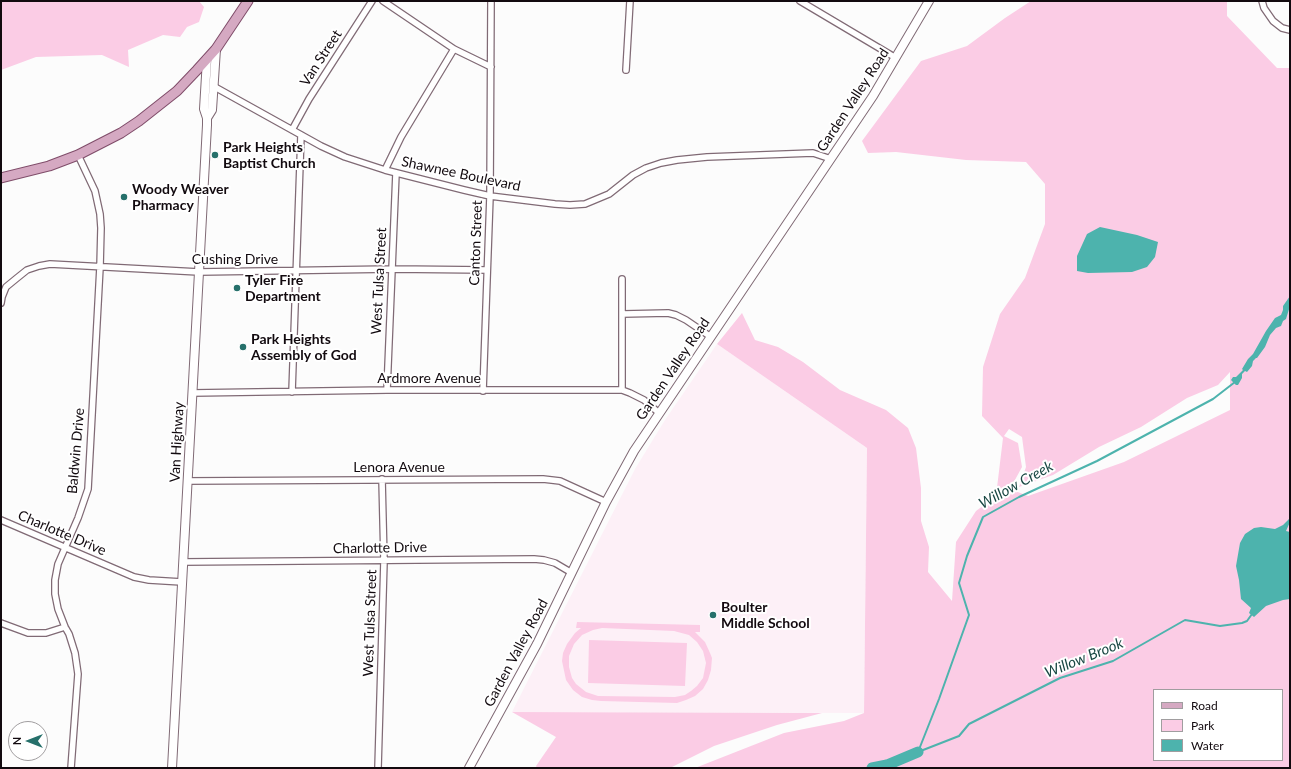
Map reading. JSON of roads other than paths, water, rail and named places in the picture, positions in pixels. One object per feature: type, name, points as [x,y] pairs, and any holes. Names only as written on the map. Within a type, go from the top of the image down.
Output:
[{"type":"main road","points":[[1,178],[49,166],[78,156],[121,133],[146,116],[180,88],[207,60],[248,1]]},
{"type":"street","name":"Van Street","points":[[292,130],[309,99],[372,1]]},
{"type":"street","points":[[383,1],[454,49],[491,67]]},
{"type":"street","name":"Canton Street","points":[[482,390],[490,196],[491,1]]},
{"type":"street","points":[[626,70],[630,1]]},
{"type":"street","points":[[800,1],[896,58]]},
{"type":"street","name":"Garden Valley Road","points":[[469,768],[537,644],[606,502],[634,451],[873,96],[929,1]]},
{"type":"street","points":[[1262,1],[1264,8],[1273,21],[1282,28],[1290,30]]},
{"type":"street","name":"Van Highway","points":[[207,118],[212,110],[216,49]]},
{"type":"street","points":[[385,170],[402,137],[454,49]]},
{"type":"street","name":"Van Highway","points":[[172,768],[207,118],[204,109],[207,60]]},
{"type":"street","name":"Shawnee Boulevard","points":[[213,86],[320,146],[345,157],[396,173],[490,196],[570,205],[585,204],[608,194],[646,168],[661,163],[707,158],[813,153],[831,158]]},
{"type":"street","points":[[292,392],[301,135]]},
{"type":"street","name":"Baldwin Drive","points":[[71,768],[78,674],[75,653],[69,634],[58,610],[55,594],[55,580],[58,564],[78,518],[88,489],[100,267],[100,221],[98,202],[95,191],[78,156]]},
{"type":"street","name":"West Tulsa Street","points":[[386,390],[396,173]]},
{"type":"street","name":"Cushing Drive","points":[[1,303],[6,287],[27,270],[50,264],[199,272],[392,269],[487,270]]},
{"type":"street","points":[[622,279],[622,390]]},
{"type":"street","points":[[623,314],[668,313],[676,315],[711,337]]},
{"type":"street","name":"Ardmore Avenue","points":[[192,393],[386,390],[622,390],[644,400],[659,413]]},
{"type":"street","name":"West Tulsa Street","points":[[378,768],[384,561],[382,479]]},
{"type":"street","name":"Lenora Avenue","points":[[187,481],[543,479],[560,481],[606,502]]},
{"type":"street","name":"Charlotte Drive","points":[[1,520],[134,577],[149,580],[182,582]]},
{"type":"street","name":"Charlotte Drive","points":[[183,562],[534,559],[555,563],[572,573]]},
{"type":"street","points":[[1,624],[28,633],[46,633],[65,627]]},
{"type":"water","points":[[1100,227],[1137,235],[1158,242],[1155,257],[1147,267],[1132,272],[1088,273],[1077,271],[1077,256],[1087,234]]},
{"type":"water","points":[[1290,296],[1290,306],[1286,319],[1283,321],[1281,326],[1276,328],[1270,335],[1265,347],[1253,361],[1252,366],[1247,372],[1245,371],[1242,374],[1242,378],[1238,385],[1236,385],[1231,380],[1243,370],[1242,369],[1253,354],[1266,331],[1275,318],[1281,315],[1283,306]]},
{"type":"water","points":[[1290,515],[1290,522],[1286,531],[1290,532],[1290,599],[1266,606],[1254,617],[1249,613],[1251,608],[1241,599],[1236,566],[1240,543],[1245,534],[1254,528],[1261,527],[1275,529],[1283,525],[1289,519]]},
{"type":"waterway","name":"Willow Creek","points":[[918,752],[969,615],[959,583],[967,556],[983,517],[1019,497],[1097,461],[1213,399],[1235,382]]},
{"type":"waterway","name":"Willow Brook","points":[[918,752],[959,736],[969,724],[1060,678],[1113,661],[1185,620],[1220,626],[1242,623],[1247,621],[1252,614]]},
{"type":"waterway","name":"Willow Creek","points":[[872,768],[887,765],[918,752]]},
{"type":"place","name":"Park Heights Baptist Church","points":[[215,155]]},
{"type":"place","name":"Woody Weaver Pharmacy","points":[[124,197]]},
{"type":"place","name":"Tyler Fire Department","points":[[237,288]]},
{"type":"place","name":"Park Heights Assembly of God","points":[[243,347]]},
{"type":"place","name":"Boulter Middle School","points":[[713,615]]}]
